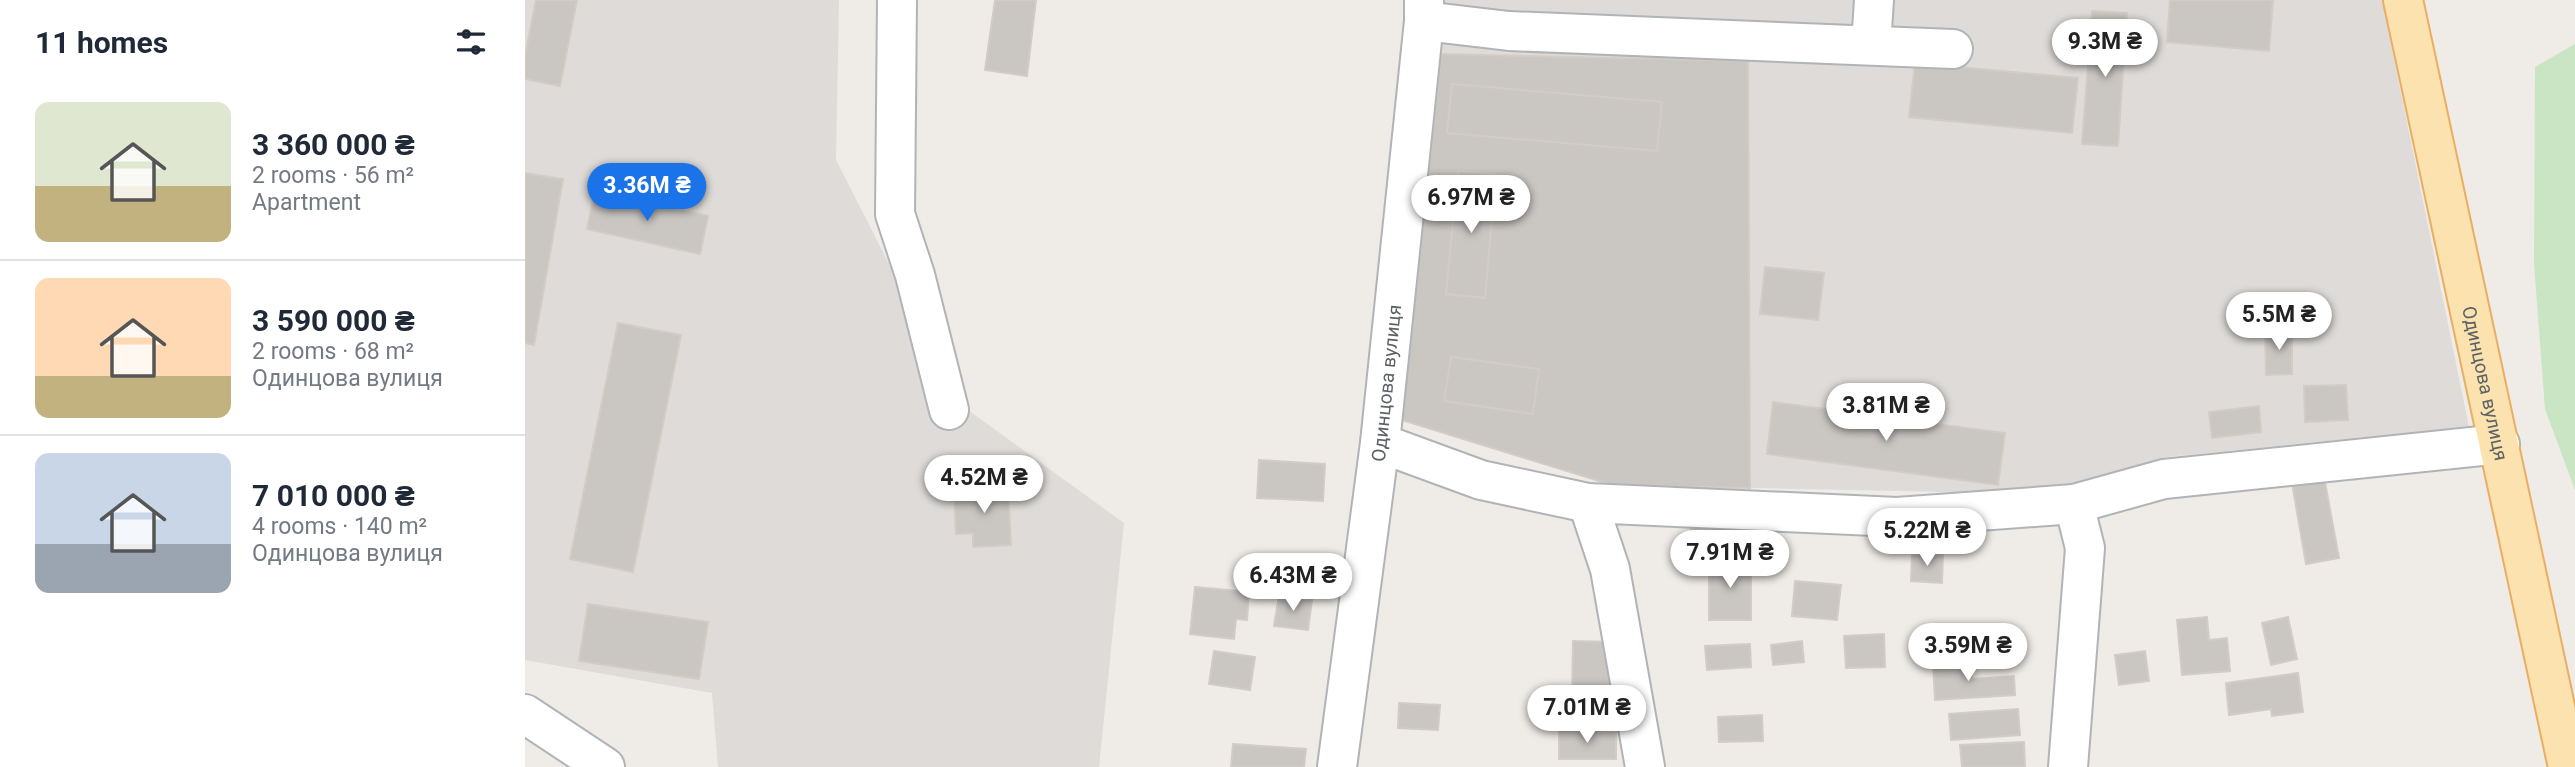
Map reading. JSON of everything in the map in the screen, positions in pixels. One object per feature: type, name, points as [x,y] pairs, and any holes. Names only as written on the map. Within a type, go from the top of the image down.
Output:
[{"type":"main road","name":"Одинцова вулиця","points":[[2403,0],[2568,767]]},
{"type":"street","points":[[897,0],[895,214],[915,275],[949,410]]},
{"type":"street","points":[[1871,45],[1874,0]]},
{"type":"street","points":[[1424,10],[1509,31],[1952,48]]},
{"type":"street","name":"Одинцова вулиця","points":[[1337,767],[1380,443],[1424,10]]},
{"type":"street","points":[[1380,443],[1481,480],[1588,503],[1897,517],[2074,505],[2164,479],[2500,444]]},
{"type":"street","points":[[1588,503],[1610,569],[1645,767]]},
{"type":"street","points":[[2068,767],[2085,548],[2074,505]]},
{"type":"street","points":[[525,714],[605,767]]},
{"type":"shaded area","points":[[525,0],[839,0],[836,160],[961,405],[1124,523],[1099,767],[718,767],[712,693],[525,660]]},
{"type":"shaded area","points":[[1442,0],[2382,0],[2469,427],[2166,457],[2047,494],[1612,485],[1402,420],[1443,34]]},
{"type":"green space","points":[[2575,44],[2575,490],[2545,409],[2534,264],[2535,67]]},
{"type":"building","points":[[536,0],[577,0],[560,86],[525,79],[525,56]]},
{"type":"building","points":[[995,0],[1036,0],[1027,76],[985,70]]},
{"type":"building","points":[[2170,0],[2273,0],[2269,51],[2167,42]]},
{"type":"building","points":[[2092,11],[2127,13],[2118,146],[2082,144]]},
{"type":"building","points":[[1441,54],[1748,61],[1750,488],[1612,485],[1402,420]]},
{"type":"building","points":[[1915,63],[2078,78],[2072,133],[1909,117]]},
{"type":"building","points":[[1452,84],[1662,102],[1657,151],[1447,133]]},
{"type":"building","points":[[1458,171],[1496,174],[1485,298],[1446,294]]},
{"type":"building","points":[[525,173],[563,179],[534,345],[525,343]]},
{"type":"building","points":[[595,191],[708,216],[700,254],[587,229]]},
{"type":"building","points":[[1765,267],[1824,273],[1818,320],[1760,314]]},
{"type":"building","points":[[618,323],[681,335],[633,572],[570,559]]},
{"type":"building","points":[[2292,329],[2292,374],[2266,375],[2265,330]]},
{"type":"building","points":[[1451,357],[1539,369],[1533,414],[1444,401]]},
{"type":"building","points":[[2346,385],[2348,420],[2305,422],[2304,386]]},
{"type":"building","points":[[1773,402],[2005,433],[1998,485],[1767,454]]},
{"type":"building","points":[[2259,406],[2261,432],[2212,438],[2209,412]]},
{"type":"building","points":[[1259,460],[1325,464],[1323,501],[1257,498]]},
{"type":"building","points":[[2324,477],[2339,558],[2306,564],[2292,483]]},
{"type":"building","points":[[1008,487],[1011,545],[973,547],[973,533],[956,534],[954,489]]},
{"type":"building","points":[[1691,519],[1740,521],[1740,534],[1765,534],[1764,551],[1690,549]]},
{"type":"building","points":[[1912,554],[1943,555],[1942,583],[1911,581]]},
{"type":"building","points":[[1709,560],[1751,560],[1751,620],[1709,620]]},
{"type":"building","points":[[1795,581],[1841,585],[1837,620],[1792,616]]},
{"type":"building","points":[[1195,587],[1249,592],[1247,620],[1236,619],[1234,639],[1190,634]]},
{"type":"building","points":[[1279,595],[1312,600],[1308,630],[1274,626]]},
{"type":"building","points":[[588,604],[708,622],[699,679],[579,661]]},
{"type":"building","points":[[2207,617],[2209,640],[2227,638],[2230,671],[2182,675],[2177,620]]},
{"type":"building","points":[[2288,617],[2297,659],[2271,665],[2262,623]]},
{"type":"building","points":[[1884,634],[1885,667],[1846,668],[1844,636]]},
{"type":"building","points":[[1573,641],[1613,642],[1612,700],[1572,699]]},
{"type":"building","points":[[1802,641],[1804,662],[1773,665],[1771,645]]},
{"type":"building","points":[[1750,644],[1751,667],[1707,670],[1705,646]]},
{"type":"building","points":[[1214,651],[1255,657],[1250,690],[1209,684]]},
{"type":"building","points":[[2145,651],[2149,681],[2119,685],[2115,655]]},
{"type":"building","points":[[1971,660],[1972,679],[2014,676],[2015,695],[1935,700],[1933,663]]},
{"type":"building","points":[[2298,673],[2303,712],[2272,716],[2271,709],[2229,715],[2226,683]]},
{"type":"building","points":[[1399,703],[1440,705],[1438,730],[1398,728]]},
{"type":"building","points":[[2018,709],[2020,735],[1951,740],[1949,714]]},
{"type":"building","points":[[1762,715],[1763,741],[1719,742],[1718,717]]},
{"type":"building","points":[[1559,730],[1616,731],[1616,759],[1559,759]]},
{"type":"building","points":[[2024,742],[2025,767],[1962,767],[1960,745]]},
{"type":"building","points":[[1233,744],[1306,749],[1304,767],[1231,767]]}]
